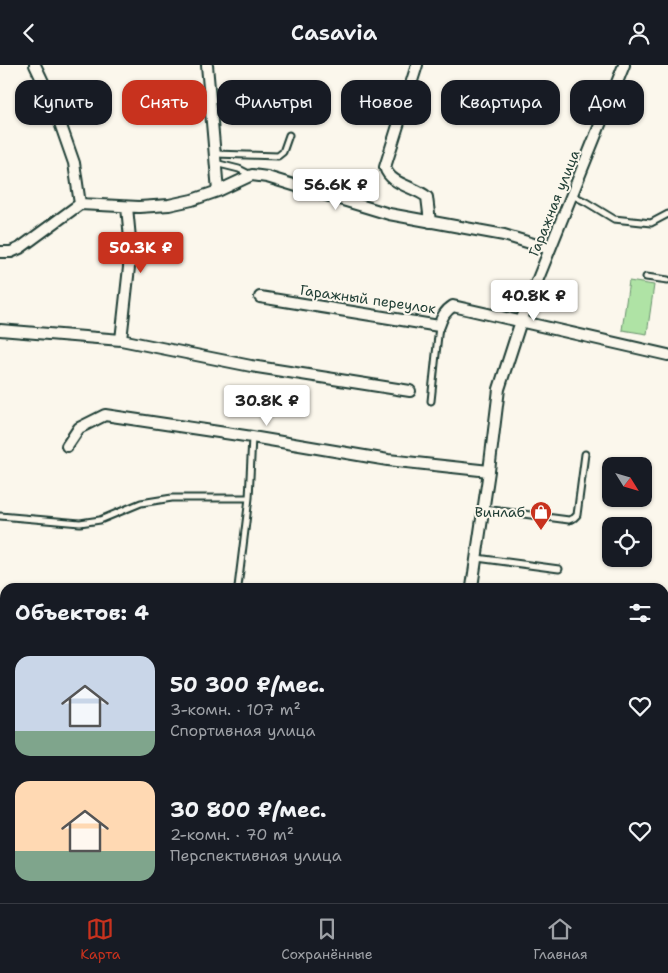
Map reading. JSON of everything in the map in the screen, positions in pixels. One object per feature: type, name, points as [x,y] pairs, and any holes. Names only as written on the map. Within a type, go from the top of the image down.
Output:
[{"type":"street","points":[[35,65],[52,103],[74,163],[80,204]]},
{"type":"street","points":[[206,65],[218,191]]},
{"type":"street","points":[[417,65],[385,167],[386,172],[391,178],[426,197],[430,222]]},
{"type":"street","name":"Гаражная улица","points":[[473,583],[490,471],[499,389],[522,321],[624,65]]},
{"type":"street","points":[[0,252],[20,248],[80,204],[127,207],[169,205],[192,200],[218,191],[252,175],[267,177],[389,214],[504,235],[550,249]]},
{"type":"street","points":[[121,340],[131,249],[127,207]]},
{"type":"street","name":"Гаражный переулок","points":[[260,297],[439,326],[442,317],[453,306],[668,355]]},
{"type":"street","points":[[0,330],[121,340],[251,366],[410,391]]},
{"type":"street","points":[[67,446],[79,428],[104,415],[388,460],[490,471]]},
{"type":"lane","points":[[215,159],[278,156],[284,152],[289,135]]},
{"type":"lane","points":[[215,159],[252,175]]},
{"type":"lane","points":[[572,195],[586,201],[614,219],[652,223],[668,214]]},
{"type":"lane","points":[[646,277],[668,280]]},
{"type":"lane","points":[[431,401],[439,326]]},
{"type":"lane","points":[[238,583],[249,498],[252,437]]},
{"type":"lane","points":[[484,509],[569,520],[574,518],[586,454]]},
{"type":"lane","points":[[0,516],[80,523],[100,520],[141,503],[172,498],[249,498]]},
{"type":"lane","points":[[477,558],[559,569]]},
{"type":"green space","points":[[629,281],[654,285],[647,334],[622,330]]},
{"type":"place","name":"Винлаб","points":[[541,531]]}]
